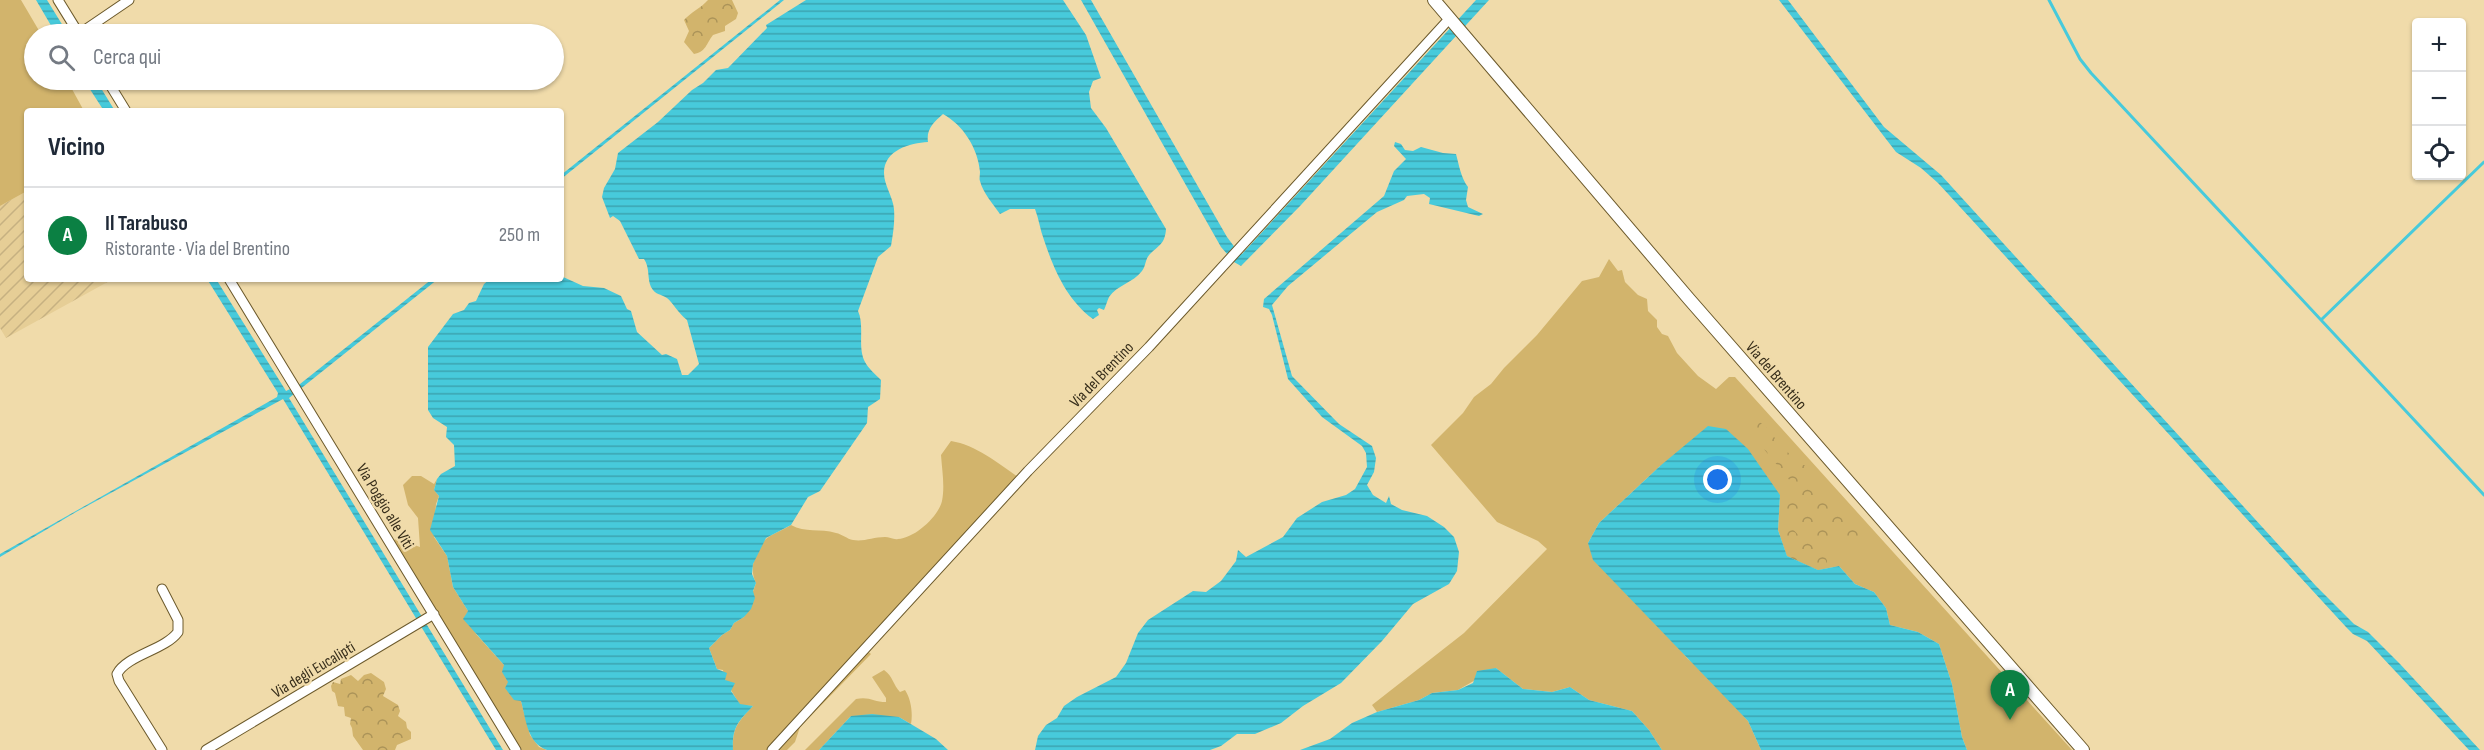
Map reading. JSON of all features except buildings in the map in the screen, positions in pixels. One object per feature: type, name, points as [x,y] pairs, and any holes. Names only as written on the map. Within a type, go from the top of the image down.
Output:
[{"type":"street","points":[[58,0],[73,24]]},
{"type":"street","points":[[94,24],[129,0]]},
{"type":"street","name":"Via del Brentino","points":[[1434,0],[1689,299],[2083,750]]},
{"type":"street","name":"Via del Brentino","points":[[772,750],[1028,471],[1149,347],[1241,245],[1455,24]]},
{"type":"street","points":[[113,90],[124,108]]},
{"type":"street","name":"Via Poggio alle Viti","points":[[231,282],[431,617],[516,750]]},
{"type":"street","points":[[162,589],[178,620],[178,632],[171,639],[125,665],[117,674],[119,681],[162,750]]},
{"type":"street","name":"Via degli Eucalipti","points":[[206,750],[431,617]]},
{"type":"shaded area","points":[[24,193],[24,282],[108,282],[6,338],[0,328],[0,206]]},
{"type":"green space","points":[[0,0],[21,0],[35,24],[24,24],[24,90],[72,90],[82,108],[24,108],[24,193],[0,206]]},
{"type":"green space","points":[[708,0],[732,0],[738,13],[736,19],[725,26],[725,31],[713,35],[703,49],[694,54],[684,42],[689,31],[684,20]]},
{"type":"green space","points":[[1609,259],[1618,271],[1622,270],[1625,282],[1638,295],[1647,299],[1648,311],[1657,320],[1657,327],[1662,334],[1668,336],[1677,353],[1698,376],[1716,389],[1729,377],[1735,377],[2072,750],[1967,750],[1962,737],[1952,684],[1939,644],[1918,632],[1890,625],[1886,608],[1874,592],[1855,584],[1839,566],[1818,570],[1787,556],[1778,530],[1780,495],[1660,466],[1599,523],[1588,543],[1688,659],[1703,671],[1748,721],[1761,750],[1662,750],[1649,730],[1632,711],[1589,700],[1570,687],[1552,692],[1523,689],[1496,668],[1458,690],[1432,693],[1419,700],[1377,712],[1372,705],[1464,633],[1547,549],[1538,541],[1497,522],[1431,445],[1463,413],[1474,397],[1491,384],[1537,335],[1582,281],[1599,277]]},
{"type":"green space","points":[[1747,418],[1767,428],[1793,456],[1795,465],[1805,465],[1808,475],[1813,477],[1818,489],[1831,494],[1849,511],[1858,522],[1861,537],[1858,540],[1861,547],[1851,551],[1834,538],[1825,540],[1819,537],[1814,538],[1808,531],[1800,530],[1785,502],[1789,491],[1796,488],[1744,425]]},
{"type":"green space","points":[[951,441],[979,451],[1021,479],[866,650],[871,654],[800,727],[795,742],[787,750],[733,750],[737,726],[753,706],[740,705],[725,680],[723,670],[717,669],[709,648],[730,630],[734,623],[744,617],[756,583],[753,566],[758,549],[768,537],[791,525],[802,529],[830,532],[857,540],[885,537],[896,539],[911,535],[925,526],[940,507],[943,490],[941,455]]},
{"type":"green space","points":[[412,476],[421,476],[434,484],[437,479],[434,490],[439,496],[436,504],[434,537],[447,556],[453,587],[468,611],[476,634],[504,665],[521,701],[530,735],[539,747],[547,750],[516,750],[390,541],[397,539],[420,547],[418,518],[408,505],[403,485]]},
{"type":"green space","points":[[1789,525],[1801,538],[1825,554],[1827,568],[1818,570],[1787,556],[1780,535],[1783,526]]},
{"type":"green space","points":[[884,670],[900,692],[905,690],[907,694],[911,706],[911,724],[899,717],[851,716],[819,750],[805,750],[856,699],[886,702],[886,698],[872,677]]},
{"type":"green space","points":[[371,673],[384,682],[386,689],[383,696],[398,705],[400,711],[398,716],[406,722],[411,732],[411,739],[397,745],[395,750],[363,750],[353,736],[351,718],[345,716],[344,707],[338,706],[335,693],[332,691],[333,682],[340,684],[341,679],[351,675],[358,681],[364,675]]},
{"type":"water","points":[[36,0],[47,0],[62,24],[50,24]]},
{"type":"water","points":[[780,0],[784,0],[564,177],[564,173]]},
{"type":"water","points":[[806,0],[1063,0],[1086,35],[1101,78],[1093,81],[1089,92],[1091,108],[1106,128],[1166,229],[1164,238],[1148,256],[1142,271],[1112,293],[1104,310],[1099,308],[1097,310],[1099,315],[1093,319],[1076,303],[1062,284],[1048,251],[1035,209],[1010,209],[1000,214],[988,198],[981,185],[979,163],[973,146],[957,124],[943,114],[931,126],[928,142],[906,146],[893,153],[885,165],[884,173],[894,209],[891,246],[878,257],[858,311],[863,356],[868,367],[881,380],[880,399],[868,407],[867,423],[820,491],[808,497],[791,525],[766,538],[753,564],[752,574],[756,583],[753,591],[755,598],[751,609],[709,648],[717,669],[727,673],[725,680],[735,683],[731,691],[740,704],[753,706],[737,725],[733,750],[547,750],[540,747],[531,736],[521,701],[514,700],[505,688],[508,682],[502,672],[504,665],[463,619],[468,611],[453,587],[447,556],[430,530],[439,496],[434,490],[437,479],[455,466],[454,445],[446,437],[447,427],[433,418],[428,410],[428,347],[453,314],[464,310],[469,303],[476,301],[486,282],[564,282],[564,277],[583,286],[604,288],[621,296],[627,309],[631,311],[637,332],[662,355],[666,354],[677,359],[682,375],[688,375],[699,364],[687,320],[667,298],[653,290],[644,259],[639,259],[620,221],[613,216],[610,218],[602,197],[604,188],[615,169],[618,153],[658,122],[716,70],[728,68],[767,28],[766,25]]},
{"type":"water","points":[[1081,0],[1091,0],[1227,237],[1242,254],[1476,0],[1489,0],[1301,205],[1241,266],[1234,262],[1221,247]]},
{"type":"water","points":[[1779,0],[1788,0],[1884,127],[1941,175],[2316,586],[2354,624],[2368,632],[2400,664],[2480,750],[2469,750],[2367,641],[2353,634],[2346,627],[1938,183],[1921,168],[1896,152]]},
{"type":"water","points":[[90,90],[102,90],[113,108],[102,108]]},
{"type":"water","points":[[1395,142],[1401,144],[1405,150],[1413,151],[1421,147],[1456,154],[1462,176],[1468,187],[1466,200],[1468,207],[1483,214],[1479,216],[1429,204],[1430,198],[1424,194],[1407,196],[1404,200],[1377,212],[1288,286],[1272,305],[1292,376],[1339,424],[1372,446],[1376,458],[1374,472],[1367,485],[1373,495],[1386,503],[1389,496],[1391,504],[1402,510],[1427,516],[1444,527],[1454,537],[1459,552],[1457,571],[1449,584],[1413,604],[1382,641],[1341,683],[1303,706],[1281,723],[1255,734],[1237,734],[1221,746],[1210,750],[1035,750],[1038,736],[1046,725],[1057,718],[1064,706],[1116,677],[1126,663],[1138,633],[1148,620],[1193,591],[1206,592],[1221,581],[1236,561],[1238,550],[1246,557],[1283,537],[1297,518],[1322,502],[1346,495],[1355,489],[1367,467],[1366,453],[1362,446],[1322,417],[1288,379],[1272,315],[1269,309],[1263,307],[1264,299],[1384,196],[1394,171],[1406,159],[1394,146]]},
{"type":"water","points":[[209,282],[218,282],[286,391],[300,384],[428,282],[434,282],[289,398],[503,750],[496,750],[283,399],[76,512],[0,557],[0,554],[277,397],[278,393]]},
{"type":"water","points":[[1708,426],[1726,429],[1748,449],[1780,495],[1778,530],[1787,556],[1818,570],[1839,566],[1855,584],[1874,592],[1886,608],[1890,625],[1918,632],[1939,644],[1952,684],[1962,737],[1967,750],[1761,750],[1748,721],[1593,560],[1588,543],[1599,523],[1660,466]]},
{"type":"water","points":[[1496,668],[1523,689],[1552,692],[1570,687],[1589,700],[1632,711],[1649,730],[1662,750],[1300,750],[1330,739],[1352,723],[1377,712],[1419,700],[1432,693],[1458,690],[1473,683],[1477,671]]},
{"type":"water","points":[[872,714],[899,717],[936,739],[948,750],[819,750],[851,716]]},
{"type":"waterway","points":[[2049,0],[2080,59],[2091,73],[2484,495]]},
{"type":"waterway","points":[[2321,320],[2484,162]]},
{"type":"place","name":"Il Tarabuso","points":[[2010,720]]}]
